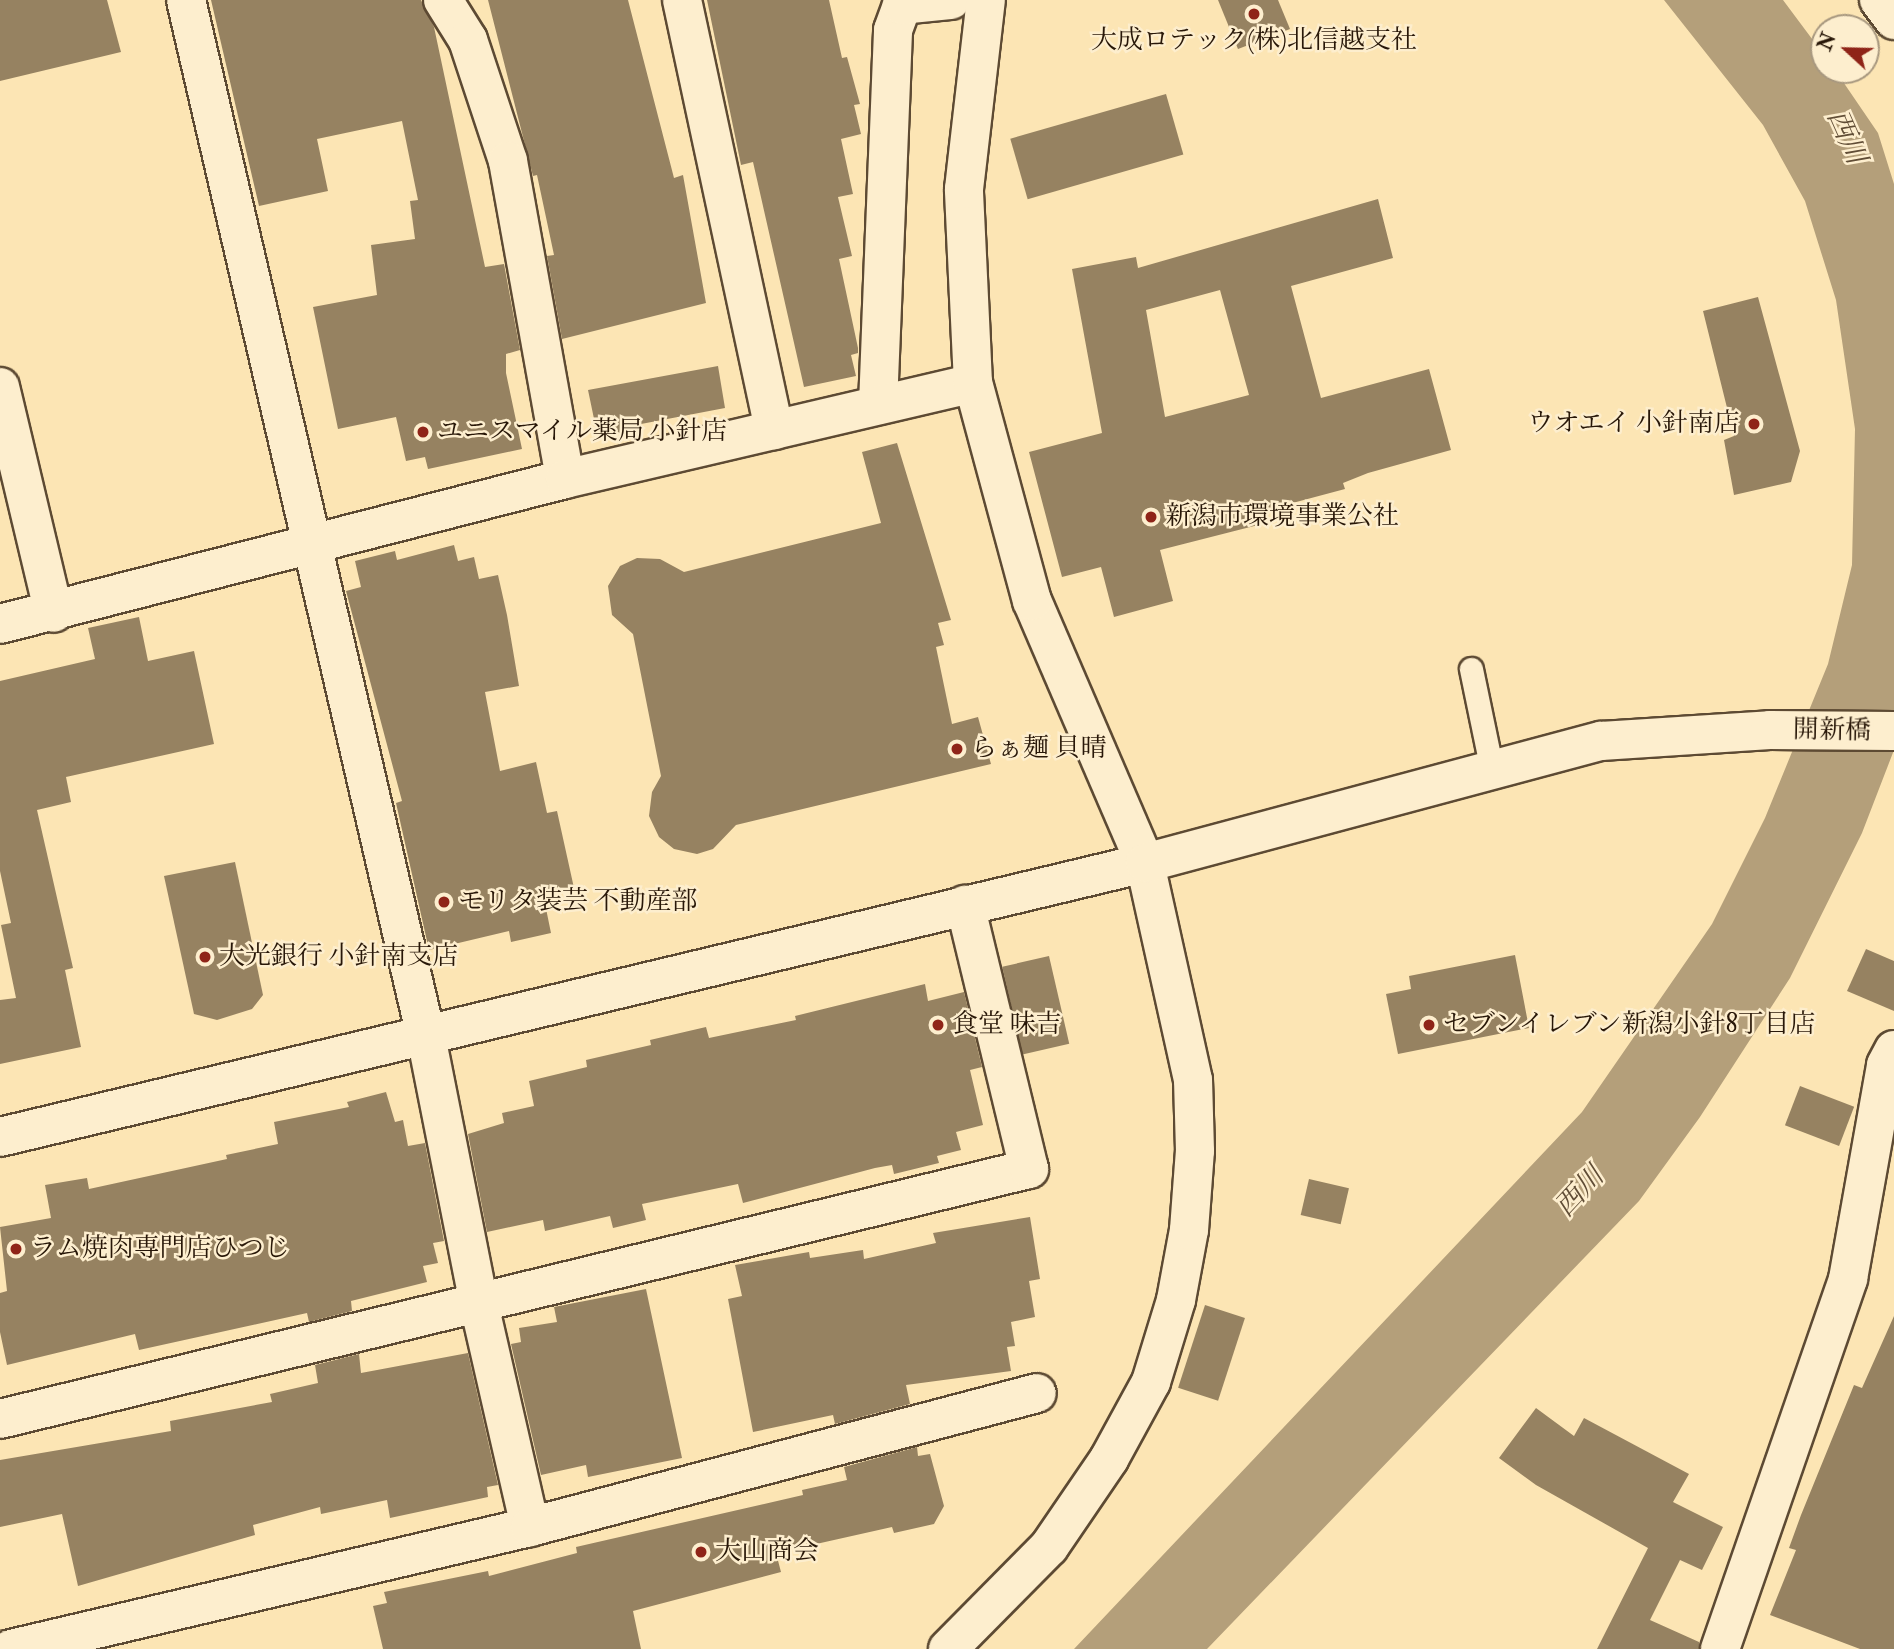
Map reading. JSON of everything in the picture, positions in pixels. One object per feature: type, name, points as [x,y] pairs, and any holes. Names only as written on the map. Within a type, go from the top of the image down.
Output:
[{"type":"street","points":[[186,0],[315,545],[426,1036],[479,1304],[530,1527]]},
{"type":"street","points":[[443,0],[468,40],[508,161],[565,479]]},
{"type":"street","points":[[682,0],[774,430]]},
{"type":"street","points":[[878,405],[893,30],[902,5],[951,0]]},
{"type":"street","points":[[948,1649],[1049,1547],[1109,1459],[1150,1382],[1177,1300],[1194,1164],[1193,1080],[1145,863],[1032,601],[973,383],[964,190],[986,0]]},
{"type":"street","points":[[1879,0],[1894,20]]},
{"type":"street","points":[[0,624],[565,479],[973,383]]},
{"type":"street","points":[[0,387],[54,612]]},
{"type":"street","name":"開新橋","points":[[0,1137],[1145,863],[1601,741],[1770,730],[1894,732]]},
{"type":"street","points":[[0,1419],[1029,1169],[965,905]]},
{"type":"street","points":[[1720,1649],[1848,1279],[1886,1065],[1894,1050]]},
{"type":"street","points":[[11,1649],[50,1645],[530,1527],[1038,1393]]},
{"type":"lane","points":[[1471,669],[1492,770]]},
{"type":"water","name":"西川","points":[[1664,0],[1783,0],[1810,36],[1810,84],[1845,84],[1878,133],[1894,184],[1894,750],[1862,833],[1790,978],[1700,1117],[1639,1201],[1207,1649],[1074,1649],[1582,1112],[1712,924],[1765,818],[1828,664],[1852,565],[1855,429],[1836,300],[1805,201],[1763,125]]},
{"type":"building","points":[[0,0],[107,0],[121,52],[0,81]]},
{"type":"building","points":[[211,0],[421,0],[434,27],[485,267],[504,264],[520,350],[506,354],[506,373],[522,449],[428,469],[425,457],[406,461],[396,417],[338,429],[313,307],[377,295],[371,245],[415,239],[410,201],[418,200],[402,121],[317,139],[328,191],[259,206]]},
{"type":"building","points":[[488,0],[628,0],[674,178],[683,175],[706,303],[562,339],[547,256],[554,255],[537,175],[533,176]]},
{"type":"building","points":[[707,0],[829,0],[842,58],[847,57],[860,104],[854,105],[861,134],[841,139],[853,194],[838,197],[852,256],[839,259],[858,348],[858,353],[851,355],[856,376],[804,387],[753,162],[741,165]]},
{"type":"building","name":"大成ロテック(株)北信越支社","points":[[1218,0],[1278,0],[1290,29],[1238,49]]},
{"type":"building","points":[[1166,94],[1183,155],[1028,199],[1010,139]]},
{"type":"building","points":[[1378,199],[1393,258],[1291,286],[1321,398],[1429,369],[1451,450],[1368,473],[1343,483],[1345,489],[1255,513],[1258,525],[1160,550],[1173,601],[1114,617],[1101,567],[1062,577],[1029,452],[1102,433],[1072,269],[1136,257],[1138,268]],"holes":[[[1220,290],[1249,395],[1165,417],[1146,310]]]},
{"type":"building","points":[[1758,297],[1800,451],[1791,482],[1734,495],[1724,440],[1734,436],[1703,311]]},
{"type":"building","points":[[718,366],[725,408],[641,424],[642,428],[598,438],[588,390]]},
{"type":"building","points":[[897,443],[951,620],[938,623],[944,645],[936,647],[952,724],[978,717],[991,764],[736,825],[713,849],[697,854],[674,849],[659,837],[649,816],[652,792],[661,776],[633,634],[612,615],[608,586],[620,566],[637,558],[660,559],[684,572],[881,523],[862,452]]},
{"type":"building","points":[[454,545],[458,561],[474,557],[479,579],[498,575],[519,686],[485,692],[500,771],[536,762],[547,813],[557,811],[574,888],[543,894],[551,933],[511,942],[509,931],[429,950],[396,803],[402,801],[346,591],[361,587],[355,561],[395,551],[397,560]]},
{"type":"building","points":[[139,617],[148,661],[194,651],[214,744],[66,777],[71,802],[37,810],[73,968],[65,970],[81,1047],[0,1064],[0,1000],[16,998],[1,925],[11,923],[0,871],[0,681],[95,659],[88,628]]},
{"type":"building","points":[[235,862],[263,995],[252,1009],[217,1020],[194,1014],[164,876]]},
{"type":"building","points":[[1866,949],[1894,961],[1894,1011],[1847,991]]},
{"type":"building","points":[[1515,955],[1529,1028],[1398,1054],[1386,994],[1411,989],[1409,976]]},
{"type":"building","points":[[1049,956],[1069,1044],[1022,1054],[1002,967]]},
{"type":"building","points":[[925,984],[928,1001],[964,992],[982,1067],[970,1070],[983,1125],[956,1132],[961,1150],[937,1156],[939,1163],[894,1174],[892,1165],[875,1168],[743,1203],[738,1184],[642,1204],[646,1220],[613,1228],[610,1216],[545,1231],[543,1220],[487,1232],[468,1134],[504,1123],[502,1113],[534,1106],[529,1081],[587,1067],[586,1060],[651,1045],[650,1040],[706,1027],[709,1038],[796,1020],[795,1016]]},
{"type":"building","points":[[1800,1086],[1854,1107],[1839,1146],[1785,1125]]},
{"type":"building","points":[[386,1092],[395,1122],[403,1120],[408,1146],[425,1143],[444,1241],[433,1243],[438,1263],[423,1266],[427,1282],[351,1301],[352,1311],[309,1322],[307,1313],[139,1350],[135,1334],[7,1365],[0,1332],[0,1293],[7,1291],[0,1227],[51,1218],[45,1185],[87,1178],[89,1189],[227,1159],[226,1155],[278,1144],[274,1122],[349,1107],[347,1102]]},
{"type":"building","points":[[1309,1179],[1349,1188],[1341,1224],[1301,1215]]},
{"type":"building","points":[[1030,1217],[1040,1279],[1029,1281],[1035,1317],[1011,1322],[1015,1346],[1007,1347],[1011,1371],[906,1385],[910,1404],[835,1424],[833,1415],[753,1432],[728,1299],[742,1296],[735,1265],[809,1252],[810,1258],[863,1250],[864,1259],[936,1243],[933,1233]]},
{"type":"building","points":[[646,1289],[682,1458],[588,1477],[586,1465],[541,1475],[511,1344],[521,1342],[519,1328],[557,1322],[554,1307]]},
{"type":"building","points":[[1205,1305],[1245,1318],[1218,1401],[1178,1388]]},
{"type":"building","points":[[1894,1316],[1894,1649],[1860,1649],[1770,1615],[1796,1550],[1789,1548],[1801,1515],[1854,1385],[1862,1388]]},
{"type":"building","points":[[468,1353],[498,1485],[487,1487],[488,1497],[390,1518],[387,1500],[321,1514],[320,1507],[253,1525],[255,1535],[78,1586],[62,1514],[0,1527],[0,1460],[171,1431],[170,1421],[272,1402],[270,1394],[318,1383],[315,1365],[359,1354],[361,1373]]},
{"type":"building","points":[[1536,1408],[1574,1436],[1584,1418],[1689,1474],[1673,1502],[1723,1527],[1702,1570],[1680,1560],[1650,1620],[1699,1642],[1699,1649],[1597,1649],[1648,1548],[1536,1485],[1499,1458]]},
{"type":"building","points":[[917,1447],[918,1456],[930,1454],[944,1506],[934,1524],[894,1533],[892,1527],[776,1553],[781,1572],[633,1611],[641,1649],[383,1649],[373,1606],[387,1603],[384,1592],[488,1571],[489,1576],[577,1553],[576,1547],[803,1495],[802,1490],[847,1480],[844,1467]]},
{"type":"place","name":"大成ロテック(株)北信越支社","points":[[1254,14]]},
{"type":"place","name":"ウオエイ 小針南店","points":[[1754,424]]},
{"type":"place","name":"ユニスマイル薬局 小針店","points":[[423,432]]},
{"type":"place","name":"新潟市環境事業公社","points":[[1151,517]]},
{"type":"place","name":"らぁ麺 貝晴","points":[[957,749]]},
{"type":"place","name":"モリタ装芸 不動産部","points":[[444,902]]},
{"type":"place","name":"大光銀行 小針南支店","points":[[205,957]]},
{"type":"place","name":"食堂 味吉","points":[[938,1025]]},
{"type":"place","name":"セブンイレブン新潟小針8丁目店","points":[[1429,1025]]},
{"type":"place","name":"ラム焼肉専門店ひつじ","points":[[16,1249]]},
{"type":"place","name":"大山商会","points":[[701,1552]]}]
